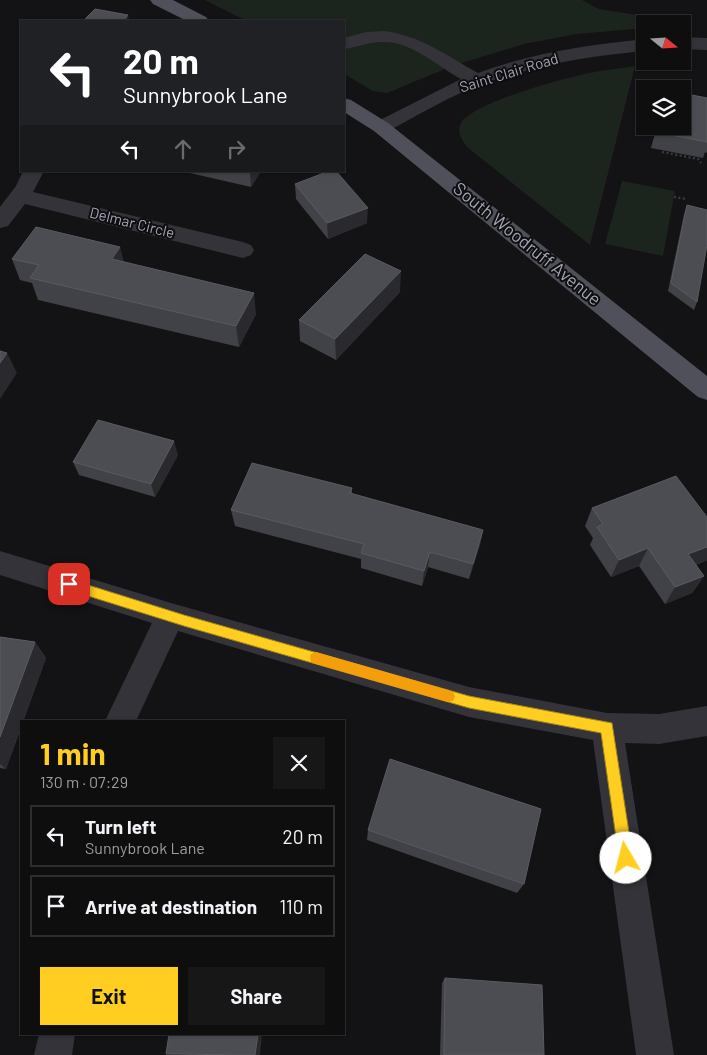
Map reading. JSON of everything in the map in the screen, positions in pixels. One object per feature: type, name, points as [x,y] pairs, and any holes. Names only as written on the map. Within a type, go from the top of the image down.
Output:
[{"type":"main road","points":[[159,0],[198,20]]},
{"type":"main road","name":"South Woodruff Avenue","points":[[345,105],[381,127],[707,390]]},
{"type":"street","points":[[345,44],[359,38],[394,36],[413,42],[477,80]]},
{"type":"street","points":[[691,43],[707,44]]},
{"type":"street","name":"Saint Clair Road","points":[[381,127],[445,93],[477,80],[536,61],[583,52],[636,47]]},
{"type":"street","points":[[0,221],[31,180],[34,172]]},
{"type":"street","name":"Delmar Circle","points":[[20,196],[243,250]]},
{"type":"street","points":[[0,563],[171,616],[469,702],[607,728],[659,729],[707,721]]},
{"type":"street","points":[[120,720],[171,616]]},
{"type":"street","points":[[607,728],[655,1055]]},
{"type":"street","points":[[53,1055],[57,1035]]},
{"type":"path","points":[[662,152],[698,159],[701,162]]},
{"type":"path","points":[[674,197],[686,199]]},
{"type":"shaded area","points":[[205,0],[582,0],[599,9],[637,15],[636,29],[577,34],[524,44],[452,66],[387,93],[373,91],[345,75],[345,20],[245,20]]},
{"type":"shaded area","points":[[635,66],[590,245],[467,147],[460,136],[461,123],[469,115],[499,100],[538,86],[597,71]]},
{"type":"shaded area","points":[[622,181],[675,191],[663,256],[605,244]]},
{"type":"building","points":[[95,9],[128,15],[124,20],[84,20]]},
{"type":"building","points":[[691,95],[707,98],[707,142],[671,135],[691,135]]},
{"type":"building","points":[[326,172],[337,172],[368,208],[327,223],[295,184]]},
{"type":"building","points":[[687,205],[707,210],[707,245],[697,302],[671,283]]},
{"type":"building","points":[[36,227],[120,247],[112,259],[254,293],[236,326],[30,278],[39,265],[12,259]]},
{"type":"building","points":[[365,254],[401,271],[335,339],[299,320]]},
{"type":"building","points":[[0,351],[7,353],[0,363]]},
{"type":"building","points":[[98,420],[174,441],[151,484],[73,462]]},
{"type":"building","points":[[252,463],[352,488],[350,493],[483,530],[473,564],[430,552],[424,571],[361,553],[364,544],[231,510]]},
{"type":"building","points":[[676,476],[707,517],[707,547],[688,554],[704,576],[675,587],[648,548],[619,560],[597,527],[603,524],[592,508]]},
{"type":"building","points":[[0,637],[35,642],[0,737]]},
{"type":"building","points":[[390,759],[541,809],[524,884],[368,830]]},
{"type":"building","points":[[445,978],[542,985],[544,1055],[444,1055]]},
{"type":"building","points":[[169,1035],[258,1035],[255,1055],[166,1054]]},
{"type":"slow traffic","points":[[316,658],[448,696]]},
{"type":"route","points":[[69,584],[184,620],[469,702],[607,728],[626,858]]}]
